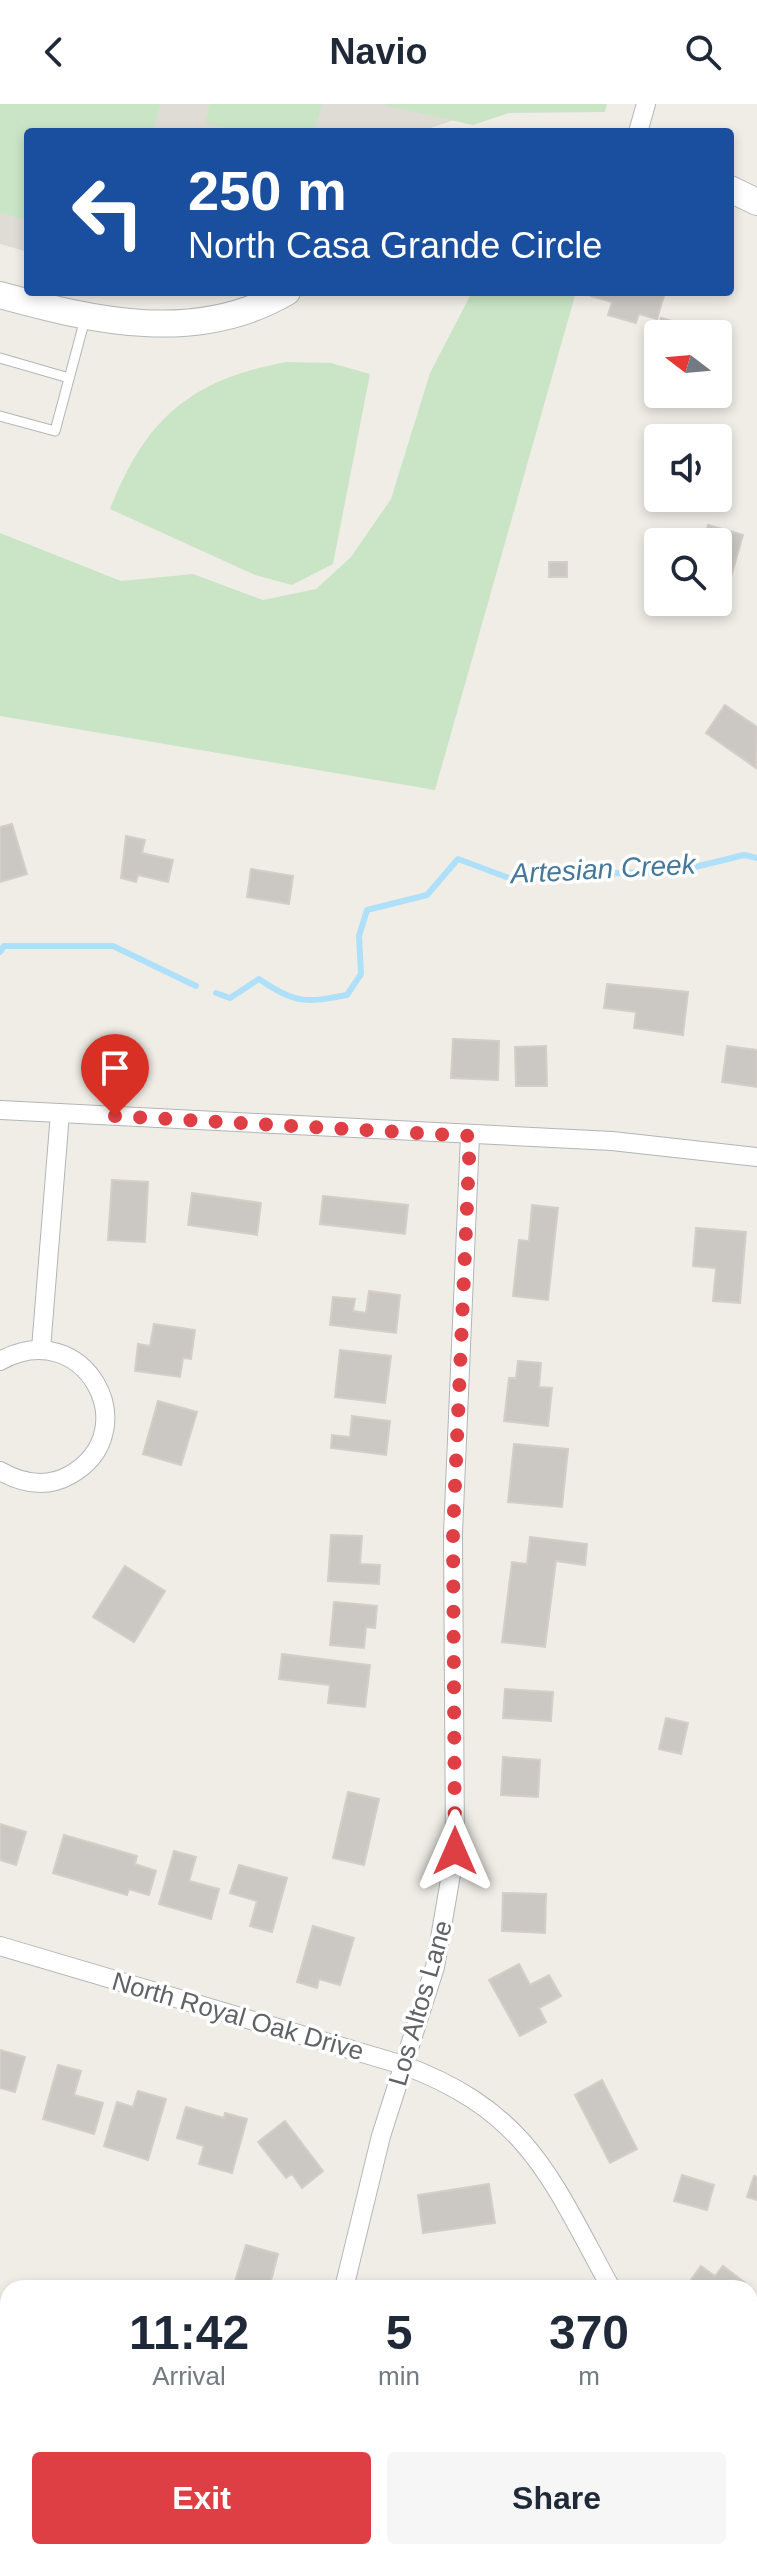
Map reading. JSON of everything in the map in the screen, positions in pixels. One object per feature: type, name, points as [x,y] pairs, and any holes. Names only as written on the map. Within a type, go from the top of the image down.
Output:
[{"type":"street","points":[[639,128],[646,104]]},
{"type":"street","points":[[734,191],[757,202]]},
{"type":"street","points":[[0,295],[85,318],[171,325],[260,308],[280,296]]},
{"type":"street","points":[[0,1110],[612,1141],[757,1157]]},
{"type":"street","points":[[41,1349],[60,1113]]},
{"type":"street","name":"Los Altos Lane","points":[[346,2280],[381,2136],[435,1967],[455,1851],[453,1533],[470,1136]]},
{"type":"street","points":[[0,1361],[20,1351],[41,1349],[64,1354],[91,1375],[105,1407],[104,1430],[88,1460],[60,1480],[37,1484],[16,1480],[0,1471]]},
{"type":"street","name":"North Royal Oak Drive","points":[[0,1946],[403,2065],[461,2089],[502,2119],[529,2147],[546,2170],[607,2280]]},
{"type":"lane","points":[[0,416],[55,431],[85,318]]},
{"type":"lane","points":[[0,358],[69,378]]},
{"type":"shaded area","points":[[0,104],[500,104],[431,128],[24,128],[24,251],[0,244]]},
{"type":"green space","points":[[0,104],[160,104],[154,128],[24,128],[24,219],[0,213]]},
{"type":"green space","points":[[210,104],[322,104],[315,128],[224,128],[205,123]]},
{"type":"green space","points":[[380,104],[607,104],[605,112],[509,113],[473,125]]},
{"type":"green space","points":[[470,296],[575,296],[435,790],[0,716],[0,533],[121,581],[193,574],[263,600],[316,589],[351,557],[391,499],[430,373]]},
{"type":"green space","points":[[287,362],[331,363],[370,374],[333,564],[292,585],[255,575],[110,509],[139,450],[156,427],[176,408],[224,379]]},
{"type":"building","points":[[591,296],[664,296],[657,319],[639,314],[636,323],[608,315],[612,302]]},
{"type":"building","points":[[732,532],[743,535],[732,573]]},
{"type":"building","points":[[549,562],[567,562],[567,577],[549,577]]},
{"type":"building","points":[[725,705],[757,727],[756,768],[706,733]]},
{"type":"building","points":[[12,824],[27,874],[0,882],[0,827]]},
{"type":"building","points":[[126,836],[145,840],[142,853],[173,860],[168,882],[138,875],[136,882],[121,878]]},
{"type":"building","points":[[251,869],[293,876],[289,904],[247,897]]},
{"type":"building","points":[[607,984],[688,992],[683,1035],[634,1028],[636,1012],[604,1008]]},
{"type":"building","points":[[453,1039],[499,1041],[498,1080],[451,1078]]},
{"type":"building","points":[[546,1046],[547,1086],[516,1086],[515,1047]]},
{"type":"building","points":[[727,1046],[757,1050],[757,1087],[722,1082]]},
{"type":"building","points":[[112,1180],[148,1182],[145,1242],[108,1240]]},
{"type":"building","points":[[192,1193],[261,1203],[257,1235],[188,1225]]},
{"type":"building","points":[[323,1196],[408,1205],[405,1234],[320,1224]]},
{"type":"building","points":[[532,1205],[558,1208],[548,1300],[513,1296],[519,1240],[529,1241]]},
{"type":"building","points":[[696,1228],[746,1232],[740,1303],[713,1301],[716,1268],[693,1266]]},
{"type":"building","points":[[369,1291],[400,1295],[396,1333],[330,1325],[333,1297],[355,1299],[353,1311],[366,1313]]},
{"type":"building","points":[[154,1324],[195,1330],[191,1359],[183,1358],[180,1377],[135,1371],[138,1344],[150,1346]]},
{"type":"building","points":[[340,1350],[391,1356],[385,1403],[335,1397]]},
{"type":"building","points":[[518,1361],[541,1363],[539,1387],[552,1388],[548,1426],[504,1421],[509,1378],[516,1378]]},
{"type":"building","points":[[158,1401],[197,1412],[181,1465],[143,1454]]},
{"type":"building","points":[[352,1416],[390,1421],[386,1455],[331,1448],[332,1435],[350,1437]]},
{"type":"building","points":[[514,1444],[568,1449],[562,1507],[508,1502]]},
{"type":"building","points":[[331,1535],[362,1536],[360,1564],[380,1565],[379,1584],[328,1581]]},
{"type":"building","points":[[530,1537],[587,1544],[585,1565],[556,1561],[545,1647],[502,1642],[512,1562],[527,1564]]},
{"type":"building","points":[[125,1566],[165,1591],[134,1642],[93,1617]]},
{"type":"building","points":[[334,1602],[377,1606],[375,1628],[366,1627],[364,1648],[330,1645]]},
{"type":"building","points":[[282,1654],[370,1665],[365,1707],[328,1703],[330,1685],[279,1679]]},
{"type":"building","points":[[505,1689],[553,1692],[551,1721],[503,1718]]},
{"type":"building","points":[[666,1718],[688,1723],[681,1754],[659,1749]]},
{"type":"building","points":[[503,1757],[540,1760],[538,1797],[501,1795]]},
{"type":"building","points":[[348,1792],[379,1799],[364,1865],[333,1858]]},
{"type":"building","points":[[0,1824],[26,1832],[16,1865],[0,1860]]},
{"type":"building","points":[[64,1835],[137,1856],[135,1864],[156,1871],[149,1895],[129,1889],[127,1895],[53,1873]]},
{"type":"building","points":[[174,1851],[196,1857],[189,1881],[219,1889],[211,1919],[159,1904]]},
{"type":"building","points":[[239,1865],[287,1878],[272,1932],[250,1926],[257,1901],[230,1893]]},
{"type":"building","points":[[503,1893],[546,1894],[545,1933],[502,1931]]},
{"type":"building","points":[[313,1926],[354,1938],[340,1985],[319,1979],[317,1988],[297,1982]]},
{"type":"building","points":[[519,1964],[530,1985],[549,1975],[561,1996],[539,2008],[546,2022],[520,2036],[489,1980]]},
{"type":"building","points":[[0,2050],[25,2057],[15,2092],[0,2088]]},
{"type":"building","points":[[58,2065],[81,2071],[74,2095],[103,2103],[94,2134],[43,2119]]},
{"type":"building","points":[[602,2080],[637,2149],[610,2163],[575,2095]]},
{"type":"building","points":[[138,2091],[166,2099],[148,2160],[104,2146],[117,2102],[133,2107]]},
{"type":"building","points":[[186,2107],[224,2118],[225,2113],[247,2119],[232,2173],[199,2164],[204,2146],[177,2138]]},
{"type":"building","points":[[285,2121],[323,2171],[302,2188],[292,2174],[286,2178],[258,2142]]},
{"type":"building","points":[[682,2175],[714,2185],[707,2210],[674,2201]]},
{"type":"building","points":[[754,2176],[757,2177],[757,2200],[747,2197]]},
{"type":"building","points":[[489,2184],[495,2223],[423,2233],[418,2195]]},
{"type":"building","points":[[246,2245],[278,2254],[271,2280],[235,2280]]},
{"type":"building","points":[[701,2266],[715,2276],[723,2266],[741,2280],[691,2280]]},
{"type":"waterway","name":"Artesian Creek","points":[[216,993],[230,998],[259,979],[282,993],[301,999],[347,995],[361,974],[359,936],[367,910],[427,895],[458,859],[509,878],[683,870],[744,855],[757,858]]},
{"type":"waterway","name":"Artesian Creek","points":[[0,952],[4,946],[113,946],[196,986]]},
{"type":"route","points":[[115,1116],[470,1136],[453,1533],[455,1851]]}]
